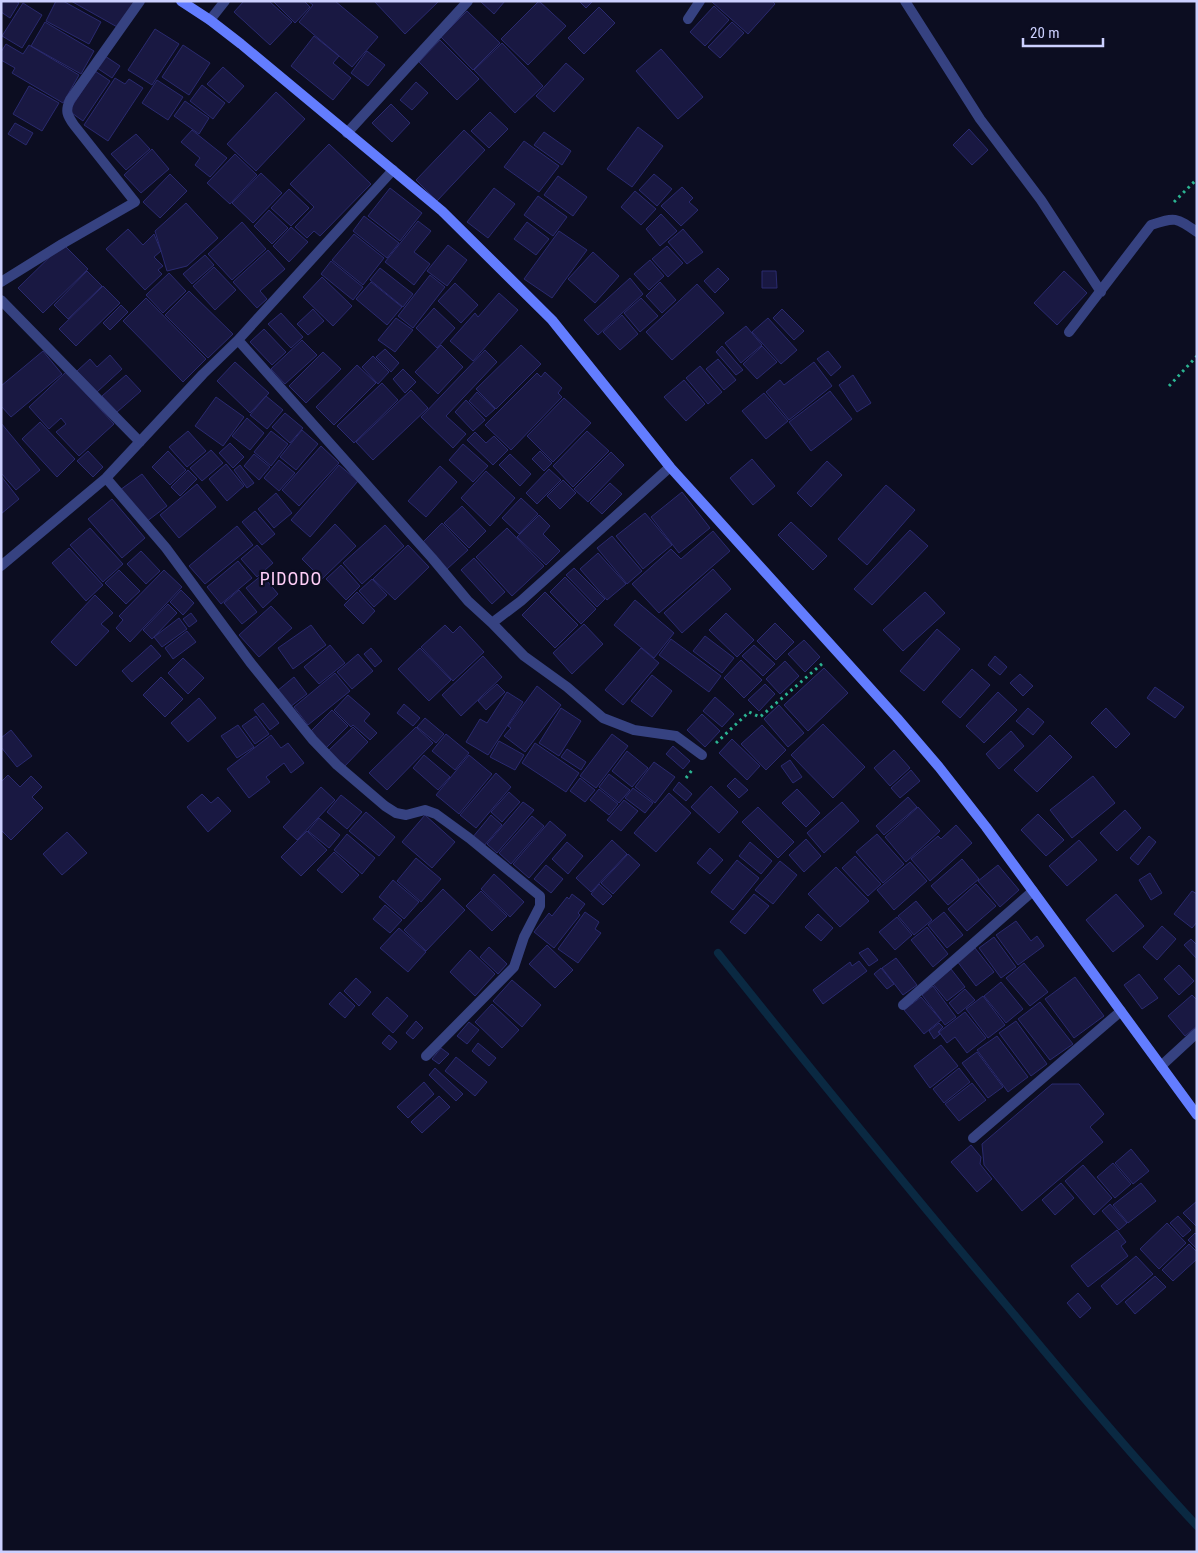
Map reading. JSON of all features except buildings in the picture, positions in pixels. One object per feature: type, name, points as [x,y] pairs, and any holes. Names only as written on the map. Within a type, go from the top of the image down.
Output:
[{"type":"street","points":[[1,282],[135,202],[74,124],[67,114],[66,108],[140,1]]},
{"type":"street","points":[[181,1],[210,20],[442,211],[552,320],[670,467],[939,767],[986,827],[1197,1115]]},
{"type":"street","points":[[210,20],[225,1]]},
{"type":"street","points":[[347,133],[468,1]]},
{"type":"street","points":[[688,19],[700,1]]},
{"type":"street","points":[[905,1],[980,119],[1041,200],[1101,292]]},
{"type":"street","points":[[1,566],[106,478],[203,374],[238,340],[393,170]]},
{"type":"street","points":[[1070,332],[1151,226],[1170,218],[1183,222],[1197,232]]},
{"type":"street","points":[[1,300],[140,442]]},
{"type":"street","points":[[238,340],[468,601],[524,656],[567,687],[603,718],[634,730],[676,736],[702,755]]},
{"type":"street","points":[[492,623],[521,601],[670,467]]},
{"type":"street","points":[[106,478],[166,548],[250,662],[313,740],[337,765],[385,806],[396,813],[406,814],[425,810],[436,814],[483,849],[540,896],[540,906],[524,937],[514,967],[426,1056]]},
{"type":"street","points":[[903,1005],[1033,891]]},
{"type":"street","points":[[973,1138],[1121,1011]]},
{"type":"street","points":[[1160,1066],[1197,1033]]},
{"type":"path","points":[[1168,386],[1197,356]]},
{"type":"path","points":[[686,778],[702,755],[749,712],[760,718],[837,652]]},
{"type":"waterway","points":[[718,953],[934,1219],[1124,1445],[1197,1526]]},
{"type":"district","name":"PIDODO","points":[[291,578]]}]
